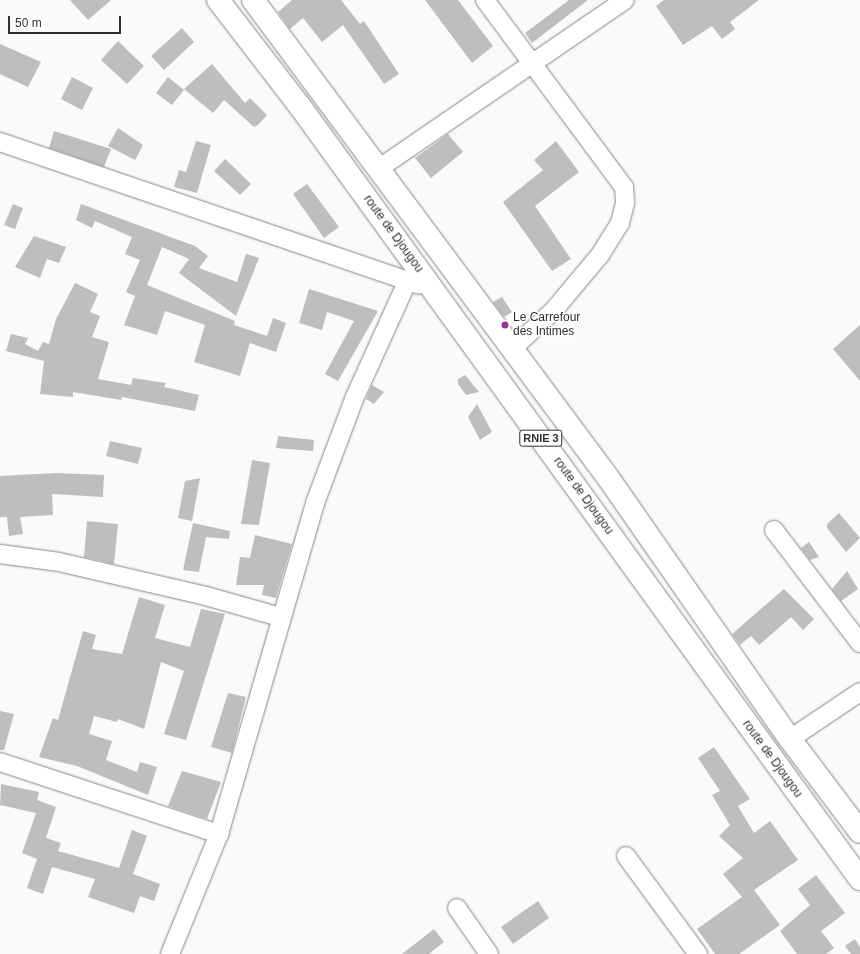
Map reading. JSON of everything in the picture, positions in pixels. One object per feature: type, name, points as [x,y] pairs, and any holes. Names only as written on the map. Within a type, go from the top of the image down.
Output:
[{"type":"highway","name":"route de Djougou","points":[[218,0],[299,105],[860,879]]},
{"type":"highway","name":"RNIE 3","points":[[253,0],[512,348],[790,739],[860,832]]},
{"type":"highway","points":[[299,105],[320,90]]},
{"type":"street","points":[[485,0],[531,64],[624,187],[625,203],[620,222],[600,255],[553,311],[512,348]]},
{"type":"street","points":[[378,169],[625,0]]},
{"type":"street","points":[[0,142],[407,282],[433,289]]},
{"type":"street","points":[[170,954],[219,834],[280,617],[315,503],[354,399],[407,282]]},
{"type":"street","points":[[774,530],[860,643]]},
{"type":"street","points":[[0,554],[59,562],[206,596],[280,617]]},
{"type":"street","points":[[790,739],[860,692]]},
{"type":"street","points":[[0,762],[219,834]]},
{"type":"street","points":[[626,856],[698,954]]},
{"type":"street","points":[[457,908],[489,954]]},
{"type":"building","points":[[70,0],[111,0],[88,20]]},
{"type":"building","points":[[292,0],[341,0],[360,24],[364,21],[399,74],[384,84],[343,25],[322,42],[303,18],[290,29],[278,12]]},
{"type":"building","points":[[425,0],[458,0],[493,46],[472,63]]},
{"type":"building","points":[[569,0],[588,0],[532,43],[525,33]]},
{"type":"building","points":[[664,0],[759,0],[730,22],[735,29],[722,39],[712,26],[683,45],[656,6]]},
{"type":"building","points":[[182,28],[194,42],[164,70],[151,56]]},
{"type":"building","points":[[118,41],[144,66],[127,84],[101,60]]},
{"type":"building","points":[[0,44],[41,62],[28,87],[0,74]]},
{"type":"building","points":[[212,64],[245,103],[250,98],[267,115],[258,125],[254,127],[224,100],[213,113],[184,89]]},
{"type":"building","points":[[72,77],[93,88],[82,110],[61,99]]},
{"type":"building","points":[[168,77],[184,90],[172,105],[156,93]]},
{"type":"building","points":[[118,128],[143,145],[135,160],[108,146]]},
{"type":"building","points":[[54,131],[111,149],[104,167],[49,148]]},
{"type":"building","points":[[448,134],[463,152],[431,178],[415,158]]},
{"type":"building","points":[[196,141],[211,145],[197,193],[174,187],[179,170],[186,172]]},
{"type":"building","points":[[556,141],[579,172],[535,206],[571,259],[552,271],[503,202],[543,170],[534,160]]},
{"type":"building","points":[[225,159],[251,184],[240,195],[214,171]]},
{"type":"building","points":[[307,184],[339,227],[324,238],[293,194]]},
{"type":"building","points":[[13,204],[23,208],[15,229],[4,225]]},
{"type":"building","points":[[81,204],[195,246],[208,256],[199,268],[237,282],[246,254],[259,258],[236,316],[179,273],[189,259],[162,247],[147,285],[235,321],[234,325],[267,336],[273,318],[286,323],[276,352],[250,343],[240,376],[194,362],[205,325],[165,311],[157,335],[124,325],[135,296],[126,292],[140,260],[125,254],[132,237],[95,221],[92,228],[76,220]]},
{"type":"building","points":[[34,236],[66,247],[59,263],[47,259],[40,278],[15,267]]},
{"type":"building","points":[[75,283],[98,294],[90,312],[100,316],[92,337],[109,342],[98,379],[131,385],[133,378],[166,383],[164,387],[199,395],[195,411],[122,397],[121,400],[73,392],[73,397],[40,394],[44,361],[6,351],[11,334],[28,338],[25,344],[38,351],[43,342],[49,344],[56,319]]},
{"type":"building","points":[[309,289],[378,311],[338,381],[325,374],[354,321],[327,312],[322,330],[299,323]]},
{"type":"building","points":[[502,297],[512,312],[504,317],[493,302]]},
{"type":"building","points":[[860,325],[860,381],[833,349]]},
{"type":"building","points":[[465,375],[479,392],[466,395],[458,384],[458,379]]},
{"type":"building","points":[[372,385],[384,392],[374,404],[366,399]]},
{"type":"building","points":[[477,404],[492,432],[480,440],[468,417]]},
{"type":"building","points":[[278,436],[314,440],[313,451],[276,448]]},
{"type":"building","points":[[110,441],[142,448],[138,464],[106,456]]},
{"type":"building","points":[[252,460],[270,463],[259,525],[241,524]]},
{"type":"building","points":[[57,473],[104,475],[103,497],[52,494],[53,515],[20,517],[23,534],[9,536],[7,517],[0,517],[0,476]]},
{"type":"building","points":[[200,478],[192,521],[178,518],[185,481]]},
{"type":"building","points":[[839,513],[860,538],[846,552],[827,528],[827,524]]},
{"type":"building","points":[[87,521],[118,524],[114,564],[84,557]]},
{"type":"building","points":[[193,523],[230,531],[229,539],[206,537],[199,572],[183,570]]},
{"type":"building","points":[[255,535],[292,544],[276,598],[262,595],[264,585],[236,585],[240,557],[250,558]]},
{"type":"building","points":[[809,542],[819,557],[810,560],[801,548]]},
{"type":"building","points":[[847,571],[858,589],[841,601],[832,589]]},
{"type":"building","points":[[784,589],[814,619],[803,630],[791,617],[759,645],[751,636],[740,645],[732,634]]},
{"type":"building","points":[[139,597],[165,605],[155,638],[190,647],[201,609],[225,614],[186,740],[164,734],[184,671],[161,662],[144,729],[118,719],[117,722],[94,716],[89,734],[112,741],[106,760],[137,772],[140,762],[157,767],[148,795],[77,766],[39,757],[53,718],[58,720],[83,631],[96,635],[92,649],[122,654]]},
{"type":"building","points":[[228,693],[246,697],[232,753],[211,747]]},
{"type":"building","points":[[0,711],[14,714],[4,750],[0,750]]},
{"type":"building","points":[[714,747],[750,799],[738,806],[754,833],[770,821],[798,860],[754,890],[780,925],[739,954],[715,954],[697,929],[742,897],[723,874],[743,858],[719,836],[730,825],[712,795],[720,791],[698,758]]},
{"type":"building","points":[[182,771],[221,782],[207,819],[168,806]]},
{"type":"building","points":[[1,784],[39,792],[37,800],[56,807],[46,838],[61,843],[58,851],[119,868],[132,830],[147,836],[133,874],[160,884],[154,901],[140,896],[134,913],[88,897],[95,879],[52,867],[43,894],[27,888],[37,859],[22,853],[36,813],[0,805]]},
{"type":"building","points":[[816,875],[845,913],[821,931],[834,948],[826,954],[797,954],[780,931],[810,905],[798,889]]},
{"type":"building","points":[[538,901],[549,918],[513,944],[501,927]]},
{"type":"building","points":[[434,929],[444,942],[429,954],[402,954]]},
{"type":"building","points":[[855,939],[860,947],[860,954],[851,954],[845,946]]},
{"type":"place","name":"Le Carrefour des Intimes","points":[[505,325]]}]
